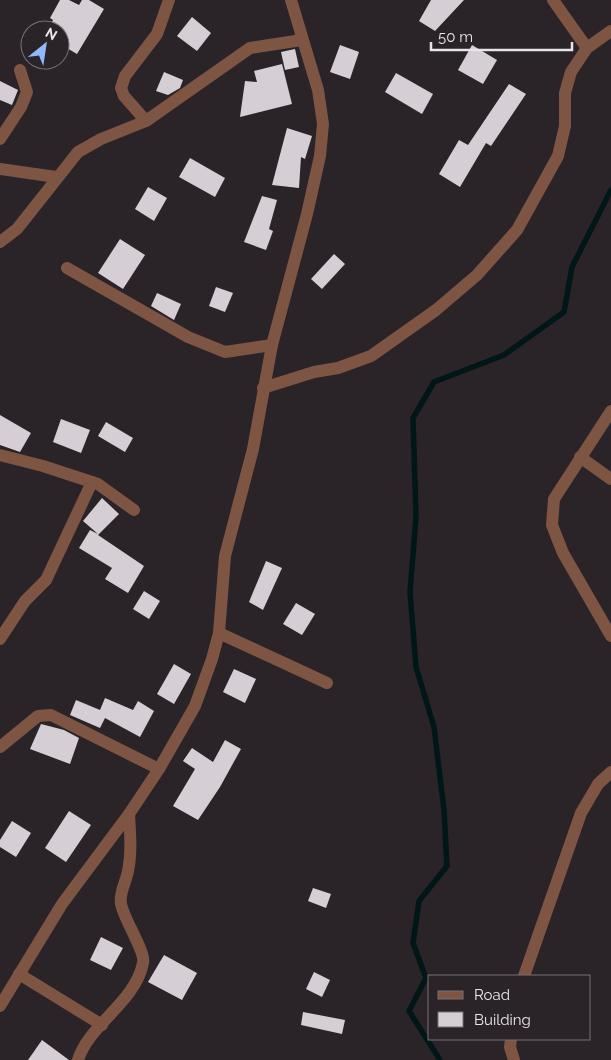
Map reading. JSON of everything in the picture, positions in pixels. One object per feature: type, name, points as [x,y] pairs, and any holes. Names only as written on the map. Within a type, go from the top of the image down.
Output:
[{"type":"street","points":[[146,121],[124,96],[121,88],[125,76],[157,34],[168,0]]},
{"type":"street","points":[[0,1006],[62,904],[129,814],[159,769],[195,706],[219,633],[225,556],[253,449],[272,345],[307,214],[320,156],[323,124],[318,90],[291,0]]},
{"type":"street","points":[[553,0],[587,48]]},
{"type":"street","points":[[263,388],[314,372],[345,366],[371,356],[436,310],[478,275],[517,230],[558,156],[565,126],[565,93],[572,72],[587,48],[611,31]]},
{"type":"street","points":[[0,242],[17,229],[38,204],[56,177],[78,152],[101,139],[146,121],[250,48],[302,40]]},
{"type":"street","points":[[0,139],[16,115],[27,92],[20,70]]},
{"type":"street","points":[[0,169],[56,177]]},
{"type":"street","points":[[67,268],[188,337],[225,352],[272,345]]},
{"type":"street","points":[[611,411],[554,499],[552,525],[563,553],[611,636]]},
{"type":"street","points":[[0,455],[43,466],[92,482],[134,510]]},
{"type":"street","points":[[580,457],[611,479]]},
{"type":"street","points":[[0,639],[26,601],[46,580],[92,482]]},
{"type":"street","points":[[219,633],[327,683]]},
{"type":"street","points":[[0,747],[38,716],[51,716],[159,769]]},
{"type":"street","points":[[524,975],[581,813],[598,784],[611,772]]},
{"type":"street","points":[[78,1060],[80,1053],[128,996],[143,963],[143,950],[134,939],[121,904],[131,846],[129,814]]},
{"type":"street","points":[[19,974],[102,1025]]},
{"type":"street","points":[[511,1040],[510,1047],[514,1060]]},
{"type":"building","points":[[60,0],[69,0],[79,5],[82,0],[89,0],[104,9],[77,54],[70,50],[70,20],[53,20],[50,18]]},
{"type":"building","points":[[431,0],[464,0],[435,31],[419,21]]},
{"type":"building","points":[[192,17],[211,33],[197,51],[177,36]]},
{"type":"building","points":[[340,45],[359,52],[350,79],[330,72]]},
{"type":"building","points":[[472,45],[497,60],[483,84],[458,70]]},
{"type":"building","points":[[295,49],[299,67],[285,70],[281,52]]},
{"type":"building","points":[[282,64],[292,104],[240,117],[245,81],[257,82],[254,71]]},
{"type":"building","points":[[164,72],[183,80],[180,88],[168,95],[156,91]]},
{"type":"building","points":[[396,73],[433,94],[422,114],[385,92]]},
{"type":"building","points":[[0,81],[18,90],[12,105],[0,100]]},
{"type":"building","points":[[509,84],[526,94],[491,146],[486,143],[460,187],[439,174],[459,140],[468,145]]},
{"type":"building","points":[[287,128],[312,136],[305,159],[301,157],[299,188],[272,185]]},
{"type":"building","points":[[190,158],[225,178],[215,197],[179,177]]},
{"type":"building","points":[[148,187],[167,198],[154,221],[135,209]]},
{"type":"building","points":[[262,196],[277,200],[269,229],[273,231],[266,250],[244,242]]},
{"type":"building","points":[[120,239],[145,255],[123,289],[98,273]]},
{"type":"building","points":[[334,254],[345,264],[322,289],[311,279]]},
{"type":"building","points":[[216,287],[233,293],[225,312],[209,306]]},
{"type":"building","points":[[157,293],[181,304],[174,320],[151,306]]},
{"type":"building","points":[[0,415],[31,433],[20,452],[0,445]]},
{"type":"building","points":[[61,419],[90,430],[81,453],[53,442]]},
{"type":"building","points":[[106,422],[133,438],[125,452],[98,436]]},
{"type":"building","points":[[102,498],[119,514],[98,535],[144,566],[128,593],[105,579],[112,568],[79,548],[90,530],[98,534],[83,521]]},
{"type":"building","points":[[266,561],[282,568],[263,610],[249,602]]},
{"type":"building","points":[[144,591],[160,601],[149,619],[133,609]]},
{"type":"building","points":[[296,603],[315,614],[302,635],[283,624]]},
{"type":"building","points":[[174,664],[191,674],[174,704],[157,694]]},
{"type":"building","points":[[234,669],[256,679],[245,703],[223,692]]},
{"type":"building","points":[[105,698],[133,710],[138,701],[154,711],[140,737],[105,718],[100,728],[70,715],[76,700],[100,710]]},
{"type":"building","points":[[41,724],[64,730],[79,738],[70,764],[30,749]]},
{"type":"building","points":[[225,740],[241,749],[220,787],[198,820],[173,806],[195,769],[183,761],[192,748],[213,762]]},
{"type":"building","points":[[69,811],[91,825],[66,862],[45,848]]},
{"type":"building","points":[[12,821],[31,833],[16,857],[0,847],[0,840]]},
{"type":"building","points":[[313,888],[331,894],[326,908],[308,901]]},
{"type":"building","points":[[101,937],[123,948],[111,970],[90,960]]},
{"type":"building","points":[[164,955],[197,973],[182,1000],[148,982]]},
{"type":"building","points":[[314,972],[330,980],[322,997],[306,989]]},
{"type":"building","points":[[303,1012],[345,1020],[342,1034],[301,1025]]},
{"type":"building","points":[[42,1040],[69,1060],[28,1060]]},
{"type":"waterway","points":[[440,1060],[409,1011],[426,978],[413,943],[419,901],[447,866],[444,810],[434,727],[416,667],[410,592],[416,517],[413,418],[434,382],[504,355],[564,312],[572,267],[611,190]]}]
